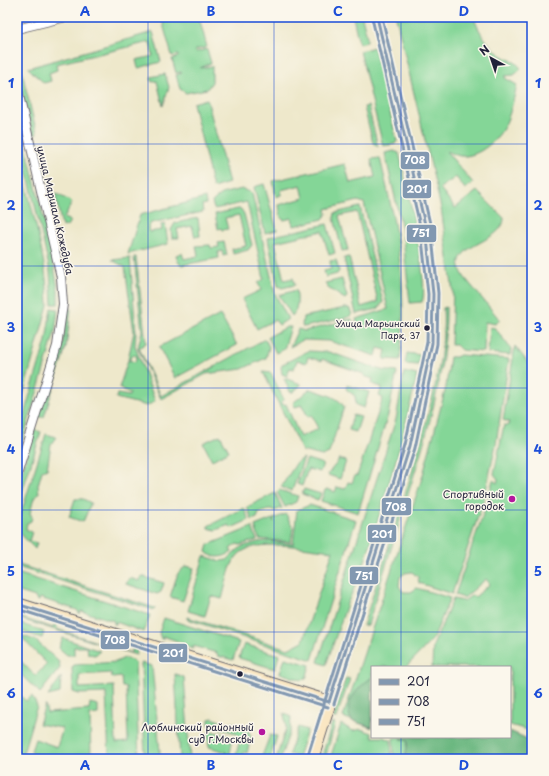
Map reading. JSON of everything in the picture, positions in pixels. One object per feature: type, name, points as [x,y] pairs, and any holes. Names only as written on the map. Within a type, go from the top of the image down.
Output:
[{"type":"main road","points":[[312,759],[410,446],[432,343],[433,294],[426,229],[377,17]]},
{"type":"main road","points":[[17,604],[329,702]]},
{"type":"street","points":[[17,29],[66,17]]},
{"type":"street","name":"улица Маршала Кожедуба","points":[[17,88],[60,270],[63,304],[57,346],[17,475]]},
{"type":"green space","points":[[161,17],[199,17],[207,47],[195,50],[196,52],[207,49],[211,63],[200,68],[212,66],[212,82],[207,89],[186,93],[180,89],[176,75],[182,73],[176,73],[172,59],[178,57],[178,55],[172,56]]},
{"type":"green space","points":[[353,17],[362,17],[367,42],[359,44]]},
{"type":"green space","points":[[396,17],[474,17],[481,33],[488,43],[501,55],[515,62],[521,69],[514,75],[505,76],[505,78],[517,85],[506,123],[499,135],[488,146],[474,154],[460,156],[446,151],[473,183],[465,189],[456,177],[440,188],[455,208],[477,191],[504,218],[501,227],[495,234],[467,251],[461,258],[460,266],[465,278],[500,320],[495,324],[485,322],[484,352],[461,350],[456,345],[451,345],[453,292],[441,208]]},
{"type":"green space","points":[[153,32],[161,62],[138,68],[136,60],[153,56],[150,42],[56,64],[57,70],[49,73],[51,81],[44,83],[28,68]]},
{"type":"green space","points":[[374,47],[397,141],[395,144],[383,146],[360,51]]},
{"type":"green space","points":[[17,52],[37,134],[33,135],[17,72]]},
{"type":"green space","points":[[165,74],[169,87],[163,106],[157,81],[152,82],[151,77]]},
{"type":"green space","points":[[207,99],[229,183],[213,188],[193,103]]},
{"type":"green space","points":[[368,106],[378,147],[373,143],[364,107]]},
{"type":"green space","points":[[17,110],[49,240],[58,289],[58,304],[52,304],[50,271],[17,127]]},
{"type":"green space","points":[[17,148],[41,247],[47,286],[48,305],[17,416]]},
{"type":"green space","points":[[394,151],[399,153],[416,230],[423,275],[424,292],[422,302],[410,303],[402,229],[385,153]]},
{"type":"green space","points":[[380,158],[396,233],[402,283],[403,309],[400,360],[384,359],[386,350],[378,348],[376,356],[329,341],[303,340],[290,347],[298,329],[305,331],[352,319],[353,324],[357,323],[356,319],[388,309],[364,203],[358,201],[326,209],[327,214],[323,219],[294,226],[292,218],[284,220],[281,218],[279,205],[304,198],[301,185],[281,190],[281,195],[276,197],[273,181],[345,164],[350,183],[375,177],[371,159]]},
{"type":"green space","points":[[264,184],[277,230],[265,233],[254,187]]},
{"type":"green space","points":[[242,189],[252,193],[275,294],[288,319],[279,325],[275,320],[257,329],[242,299],[261,290],[258,283],[264,279],[247,202],[214,209],[212,202],[221,194]]},
{"type":"green space","points":[[55,193],[72,202],[64,218],[70,221],[67,226],[62,227]]},
{"type":"green space","points":[[205,198],[206,204],[202,205],[203,212],[151,223],[148,228],[149,232],[162,230],[161,224],[165,223],[168,244],[128,254],[140,215]]},
{"type":"green space","points":[[360,207],[383,302],[378,309],[356,314],[344,258],[349,257],[361,307],[378,302],[357,212],[339,216],[348,250],[342,251],[334,218],[335,213]]},
{"type":"green space","points":[[241,209],[244,214],[252,245],[248,250],[233,254],[232,249],[246,246],[239,215],[225,218],[228,229],[222,230],[221,228],[218,229],[215,214]]},
{"type":"green space","points":[[198,218],[200,236],[195,237],[192,226],[177,229],[179,238],[172,238],[171,230],[175,223]]},
{"type":"green space","points":[[327,224],[335,253],[329,255],[322,231],[275,242],[284,280],[293,278],[295,285],[282,288],[278,286],[268,239],[269,237]]},
{"type":"green space","points":[[224,242],[227,255],[223,256],[222,251],[218,252],[219,258],[182,265],[178,262],[176,255],[182,253],[184,259],[198,256],[196,246],[210,245],[211,248],[219,247],[218,243]]},
{"type":"green space","points":[[134,257],[136,257],[146,343],[139,348],[161,396],[265,339],[269,347],[266,358],[242,369],[206,374],[161,399],[138,348],[142,331]]},
{"type":"green space","points":[[130,258],[136,332],[135,346],[155,401],[147,406],[116,398],[117,394],[129,396],[130,393],[119,388],[128,360],[135,362],[137,356],[132,355],[131,359],[128,359],[134,332],[125,267],[112,260]]},
{"type":"green space","points":[[336,260],[339,271],[337,274],[326,277],[324,271],[331,269],[330,261]]},
{"type":"green space","points":[[342,279],[347,297],[345,299],[328,288],[325,283]]},
{"type":"green space","points":[[296,290],[297,304],[292,316],[279,295]]},
{"type":"green space","points":[[446,307],[440,376],[430,422],[368,625],[363,626],[422,437],[438,373],[443,340],[443,308]]},
{"type":"green space","points":[[51,308],[58,309],[55,332],[17,460],[17,438],[46,341]]},
{"type":"green space","points":[[349,308],[352,314],[349,317],[304,327],[302,326],[303,317]]},
{"type":"green space","points":[[67,309],[71,309],[66,347],[44,417],[39,417],[63,344]]},
{"type":"green space","points":[[220,315],[237,345],[175,378],[159,347]]},
{"type":"green space","points":[[287,327],[291,327],[284,349],[276,353],[268,337]]},
{"type":"green space","points":[[490,327],[495,328],[511,349],[510,355],[488,353]]},
{"type":"green space","points":[[515,346],[532,368],[532,731],[511,725],[511,666],[432,666],[433,646],[453,599],[464,601],[472,595],[475,597],[490,584],[486,579],[464,598],[455,595],[487,503],[491,507],[492,502],[488,498],[493,480],[497,483],[498,479],[494,474],[504,425],[508,426],[509,422],[503,420]]},
{"type":"green space","points":[[308,351],[329,352],[381,370],[397,372],[388,415],[358,513],[321,501],[325,490],[327,489],[335,492],[337,487],[345,489],[348,482],[352,483],[355,475],[357,476],[383,398],[379,396],[382,387],[372,384],[373,379],[364,376],[364,374],[322,359],[321,361],[308,357],[306,363],[297,360],[294,369],[290,368],[287,376],[282,374],[281,367],[283,364]]},
{"type":"green space","points":[[407,353],[420,355],[418,365],[405,364]]},
{"type":"green space","points":[[460,355],[509,359],[496,444],[484,499],[452,594],[419,583],[418,577],[412,572],[405,573],[400,577],[399,586],[403,592],[411,592],[417,588],[450,598],[433,639],[407,666],[371,666],[371,728],[343,717],[423,475],[446,387],[450,357]]},
{"type":"green space","points":[[263,372],[271,373],[284,400],[281,401],[283,405],[286,404],[300,437],[318,429],[312,415],[308,417],[302,405],[295,407],[293,403],[310,389],[329,395],[342,403],[344,407],[329,453],[322,456],[302,451]]},
{"type":"green space","points":[[404,372],[417,375],[402,440],[361,573],[347,604],[326,665],[318,662],[396,419]]},
{"type":"green space","points":[[284,378],[301,385],[293,392],[290,392]]},
{"type":"green space","points":[[347,385],[369,392],[364,408],[356,405],[355,396],[346,389]]},
{"type":"green space","points":[[353,415],[361,417],[356,432],[349,430]]},
{"type":"green space","points":[[35,430],[41,432],[17,508],[17,488]]},
{"type":"green space","points":[[46,434],[56,437],[51,444],[47,469],[42,471],[38,485],[39,494],[34,498],[30,513],[32,517],[31,521],[27,523],[26,529],[32,532],[29,541],[37,543],[35,549],[17,530],[17,526]]},
{"type":"green space","points":[[220,435],[229,451],[212,460],[203,443]]},
{"type":"green space","points":[[304,458],[292,491],[281,487],[297,462]]},
{"type":"green space","points":[[307,459],[323,464],[320,472],[308,469],[302,486],[297,484]]},
{"type":"green space","points":[[339,459],[346,461],[340,479],[328,475]]},
{"type":"green space","points":[[304,489],[321,494],[318,500],[302,494]]},
{"type":"green space","points":[[279,490],[298,496],[296,502],[285,507],[277,492]]},
{"type":"green space","points":[[275,493],[282,508],[274,511],[272,509],[259,513],[257,518],[252,520],[247,507]]},
{"type":"green space","points":[[75,499],[83,499],[91,503],[83,522],[69,517]]},
{"type":"green space","points":[[310,505],[356,520],[312,660],[187,619],[187,617],[288,649],[303,641],[333,551],[282,545],[256,546],[245,550],[237,556],[231,566],[222,599],[211,596],[205,616],[188,611],[204,556],[220,561],[227,560],[241,547],[258,542],[268,541],[293,544],[297,510]]},
{"type":"green space","points":[[244,508],[249,520],[231,528],[229,525],[216,530],[208,528],[208,526]]},
{"type":"green space","points":[[286,514],[293,528],[291,542],[259,539],[255,526],[272,519],[274,522],[273,519]]},
{"type":"green space","points":[[252,527],[257,540],[240,545],[237,544],[230,549],[232,552],[225,556],[215,557],[206,552],[208,545]]},
{"type":"green space","points":[[17,561],[20,562],[19,565],[155,608],[154,610],[17,567]]},
{"type":"green space","points":[[186,566],[194,568],[183,601],[170,597],[178,573]]},
{"type":"green space","points":[[17,573],[150,615],[144,632],[116,622],[116,624],[114,624],[114,621],[81,611],[80,614],[77,610],[40,598],[39,601],[36,600],[35,597],[17,591]]},
{"type":"green space","points":[[141,576],[164,583],[161,592],[157,594],[126,584],[129,578],[140,581]]},
{"type":"green space","points":[[17,613],[23,615],[22,618],[53,628],[54,625],[57,626],[57,629],[131,653],[132,649],[137,651],[136,655],[17,618]]},
{"type":"green space","points":[[164,618],[239,642],[233,660],[218,656],[217,653],[193,646],[193,649],[185,646],[183,643],[163,636],[163,639],[161,639],[159,633]]},
{"type":"green space","points":[[17,622],[44,632],[42,638],[17,630]]},
{"type":"green space","points":[[17,634],[35,640],[59,662],[60,668],[40,693],[17,671],[17,657],[35,676],[47,664],[22,638],[17,642]]},
{"type":"green space","points":[[63,638],[100,651],[95,655],[88,654],[87,647],[74,647],[74,655],[67,655],[59,648]]},
{"type":"green space","points":[[244,644],[279,655],[275,669],[239,658]]},
{"type":"green space","points":[[124,658],[132,660],[135,663],[139,759],[109,759],[106,693],[79,694],[73,692],[72,668],[74,665],[116,662]],"holes":[[[111,673],[112,678],[121,677],[122,687],[126,687],[128,742],[116,743],[114,686],[79,688],[79,675]]]},
{"type":"green space","points":[[285,658],[310,665],[306,679],[301,680],[280,673]]},
{"type":"green space","points":[[141,663],[152,666],[160,752],[156,759],[145,759]]},
{"type":"green space","points":[[175,674],[184,677],[190,759],[180,759]]},
{"type":"green space","points":[[61,677],[60,693],[48,696]]},
{"type":"green space","points":[[346,678],[350,679],[336,718],[333,718]]},
{"type":"green space","points":[[371,678],[371,727],[352,721],[349,714],[350,702],[362,686]]},
{"type":"green space","points":[[17,692],[26,701],[32,696],[37,706],[22,756],[17,754]]},
{"type":"green space","points":[[90,703],[98,705],[98,714],[90,715],[91,759],[53,759],[32,753],[31,751],[35,739],[57,747],[62,731],[62,728],[39,724],[45,705],[47,713],[89,710]]},
{"type":"green space","points":[[284,713],[291,717],[290,731],[280,759],[276,759],[286,728]]},
{"type":"green space","points":[[213,718],[228,725],[230,722],[247,727],[251,737],[247,753],[244,752],[242,759],[235,759],[240,739],[236,733],[209,725],[209,719]]},
{"type":"green space","points":[[332,723],[335,724],[325,759],[321,759]]},
{"type":"green space","points":[[341,724],[353,731],[361,729],[371,733],[371,738],[386,738],[391,740],[392,759],[330,759]]},
{"type":"green space","points":[[298,727],[307,730],[298,757],[289,754]]},
{"type":"green space","points":[[211,731],[229,736],[232,742],[229,759],[224,759],[226,752],[209,747],[208,733]]},
{"type":"green space","points":[[511,731],[532,741],[532,759],[405,759],[408,741],[401,739],[511,738]]},
{"type":"green space","points":[[270,735],[277,736],[270,759],[261,759]]},
{"type":"green space","points":[[393,738],[402,738],[408,741],[405,759],[394,759]]},
{"type":"transit line","name":"201","points":[[329,702],[410,446],[432,343],[433,294],[426,229],[377,17]]},
{"type":"transit line","name":"708","points":[[334,704],[415,448],[437,344],[438,293],[431,228],[382,17]]},
{"type":"transit line","name":"751","points":[[307,758],[405,445],[427,342],[428,294],[421,230],[372,18]]},
{"type":"transit line","name":"201","points":[[17,604],[329,702]]},
{"type":"transit line","name":"708","points":[[17,609],[328,707]]},
{"type":"place","name":"Улица Марьинский Парк, 37","points":[[427,328]]},
{"type":"place","name":"Спортивный городок","points":[[512,499]]},
{"type":"place","name":"Люблинский районный суд г.Москвы","points":[[262,732]]}]
